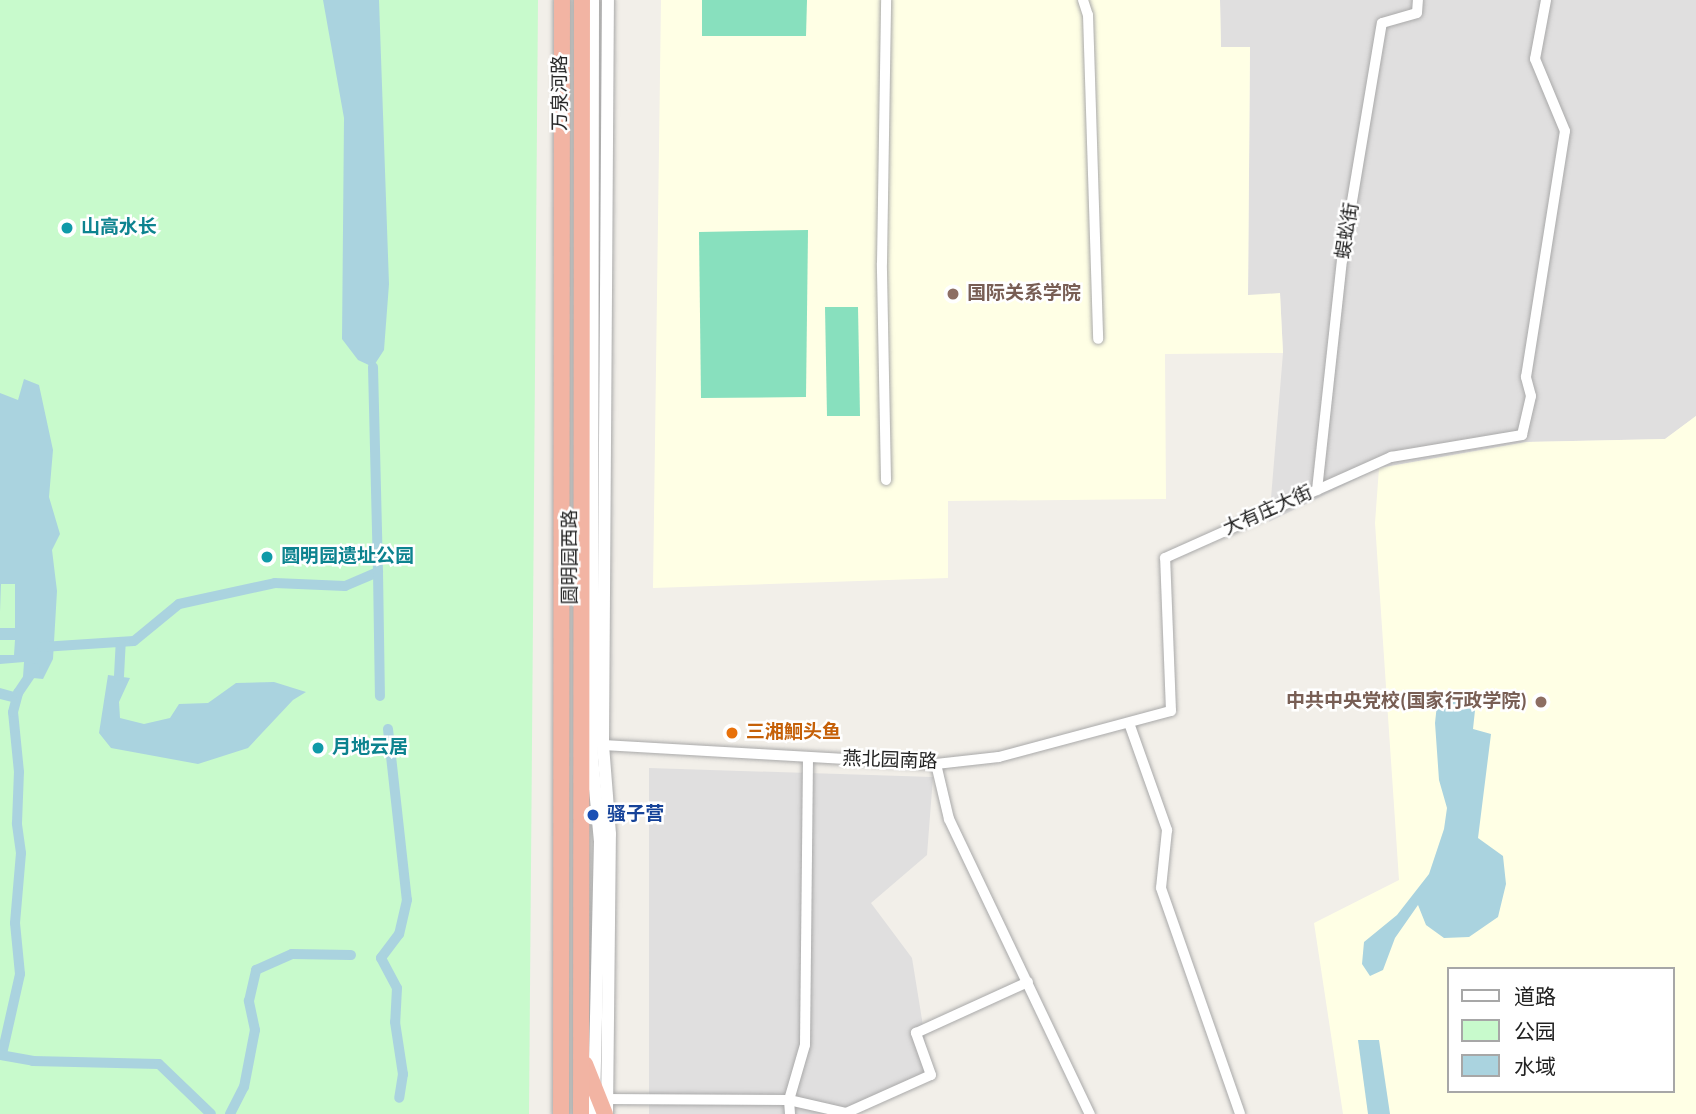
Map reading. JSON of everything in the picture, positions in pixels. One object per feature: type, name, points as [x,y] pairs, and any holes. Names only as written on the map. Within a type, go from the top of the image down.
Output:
[{"type":"highway","name":"圆明园西路","points":[[561,1114],[562,0]]},
{"type":"highway","name":"万泉河路","points":[[582,0],[582,186]]},
{"type":"highway","name":"圆明园西路","points":[[581,1114],[582,186]]},
{"type":"highway","points":[[581,1052],[600,1104]]},
{"type":"street","name":"圆明园西路","points":[[593,0],[592,758],[600,841],[600,1104]]},
{"type":"street","name":"圆明园西路","points":[[600,1104],[610,834],[603,745],[608,0]]},
{"type":"street","points":[[886,0],[882,263],[886,481]]},
{"type":"street","points":[[1083,0],[1088,15],[1098,339]]},
{"type":"street","name":"蜈蚣街","points":[[1317,489],[1342,261],[1382,23],[1417,13],[1419,0]]},
{"type":"street","name":"大有庄大街","points":[[1171,711],[1165,558],[1391,457],[1522,435],[1531,396],[1527,377],[1565,131],[1535,59],[1546,0]]},
{"type":"street","name":"燕北园南路","points":[[603,745],[936,764],[999,757],[1171,711]]},
{"type":"street","points":[[1129,723],[1167,830],[1161,888],[1240,1114]]},
{"type":"street","points":[[789,1114],[789,1100],[806,1045],[808,758]]},
{"type":"street","points":[[936,764],[949,819],[1090,1114]]},
{"type":"street","points":[[600,1104],[789,1100],[846,1113],[931,1075],[916,1034],[1027,982]]},
{"type":"shaded area","name":"国际关系学院","points":[[661,0],[1220,0],[1221,47],[1250,47],[1248,295],[1280,293],[1283,353],[1165,354],[1166,499],[948,501],[948,578],[653,588]]},
{"type":"shaded area","points":[[1220,0],[1696,0],[1696,416],[1665,439],[1526,442],[1379,468],[1269,522],[1283,353],[1280,294],[1248,296],[1250,48],[1221,47]]},
{"type":"shaded area","name":"中共中央党校(国家行政学院)","points":[[1696,416],[1696,1114],[1343,1114],[1314,923],[1399,880],[1375,523],[1379,468],[1526,442],[1665,439]]},
{"type":"shaded area","points":[[649,768],[933,777],[927,855],[871,903],[912,958],[931,1075],[844,1114],[649,1114]]},
{"type":"green space","name":"圆明园遗址公园","points":[[0,0],[538,0],[529,1114],[0,1114]]},
{"type":"green space","points":[[702,0],[807,0],[806,36],[702,36]]},
{"type":"green space","points":[[808,230],[806,397],[701,398],[699,232]]},
{"type":"green space","points":[[825,307],[858,307],[860,416],[827,416]]},
{"type":"water","points":[[323,0],[379,0],[389,284],[384,350],[373,367],[358,360],[342,339],[344,118]]},
{"type":"water","points":[[24,379],[39,385],[53,450],[49,497],[60,534],[52,550],[57,591],[53,659],[43,679],[23,677],[24,662],[0,664],[0,655],[14,655],[15,640],[0,640],[0,628],[15,628],[15,584],[1,584],[0,612],[0,393],[18,400]]},
{"type":"water","points":[[108,675],[130,678],[119,702],[120,718],[144,724],[170,718],[179,704],[208,703],[236,683],[274,682],[306,692],[293,700],[248,748],[198,764],[111,748],[99,733]]},
{"type":"water","points":[[0,688],[18,693],[16,703],[0,699]]},
{"type":"water","points":[[1438,695],[1476,701],[1473,729],[1491,734],[1478,838],[1503,856],[1506,884],[1498,917],[1469,937],[1444,938],[1426,925],[1418,905],[1395,938],[1383,970],[1370,976],[1362,964],[1364,942],[1397,915],[1429,874],[1444,829],[1447,808],[1439,780],[1435,723]]},
{"type":"water","points":[[1358,1040],[1379,1040],[1390,1114],[1368,1114]]},
{"type":"waterway","points":[[373,367],[378,572]]},
{"type":"waterway","points":[[42,647],[134,641],[179,604],[275,583],[345,586],[378,572],[380,696]]},
{"type":"waterway","points":[[119,676],[121,643]]},
{"type":"waterway","points":[[2,1054],[20,974],[15,923],[21,853],[17,823],[19,772],[13,712],[18,693],[35,668]]},
{"type":"waterway","points":[[388,729],[407,900],[399,934],[381,958],[397,988],[395,1022],[403,1074],[399,1098]]},
{"type":"waterway","points":[[230,1114],[244,1087],[255,1030],[249,1001],[256,970],[292,954],[351,955]]},
{"type":"waterway","points":[[0,1055],[33,1061],[159,1064],[211,1114]]},
{"type":"place","name":"山高水长","points":[[67,228]]},
{"type":"place","name":"国际关系学院","points":[[953,294]]},
{"type":"place","name":"圆明园遗址公园","points":[[267,557]]},
{"type":"place","name":"中共中央党校(国家行政学院)","points":[[1541,702]]},
{"type":"place","name":"三湘鮰头鱼","points":[[732,733]]},
{"type":"place","name":"月地云居","points":[[318,748]]},
{"type":"place","name":"骚子营","points":[[593,815]]}]
